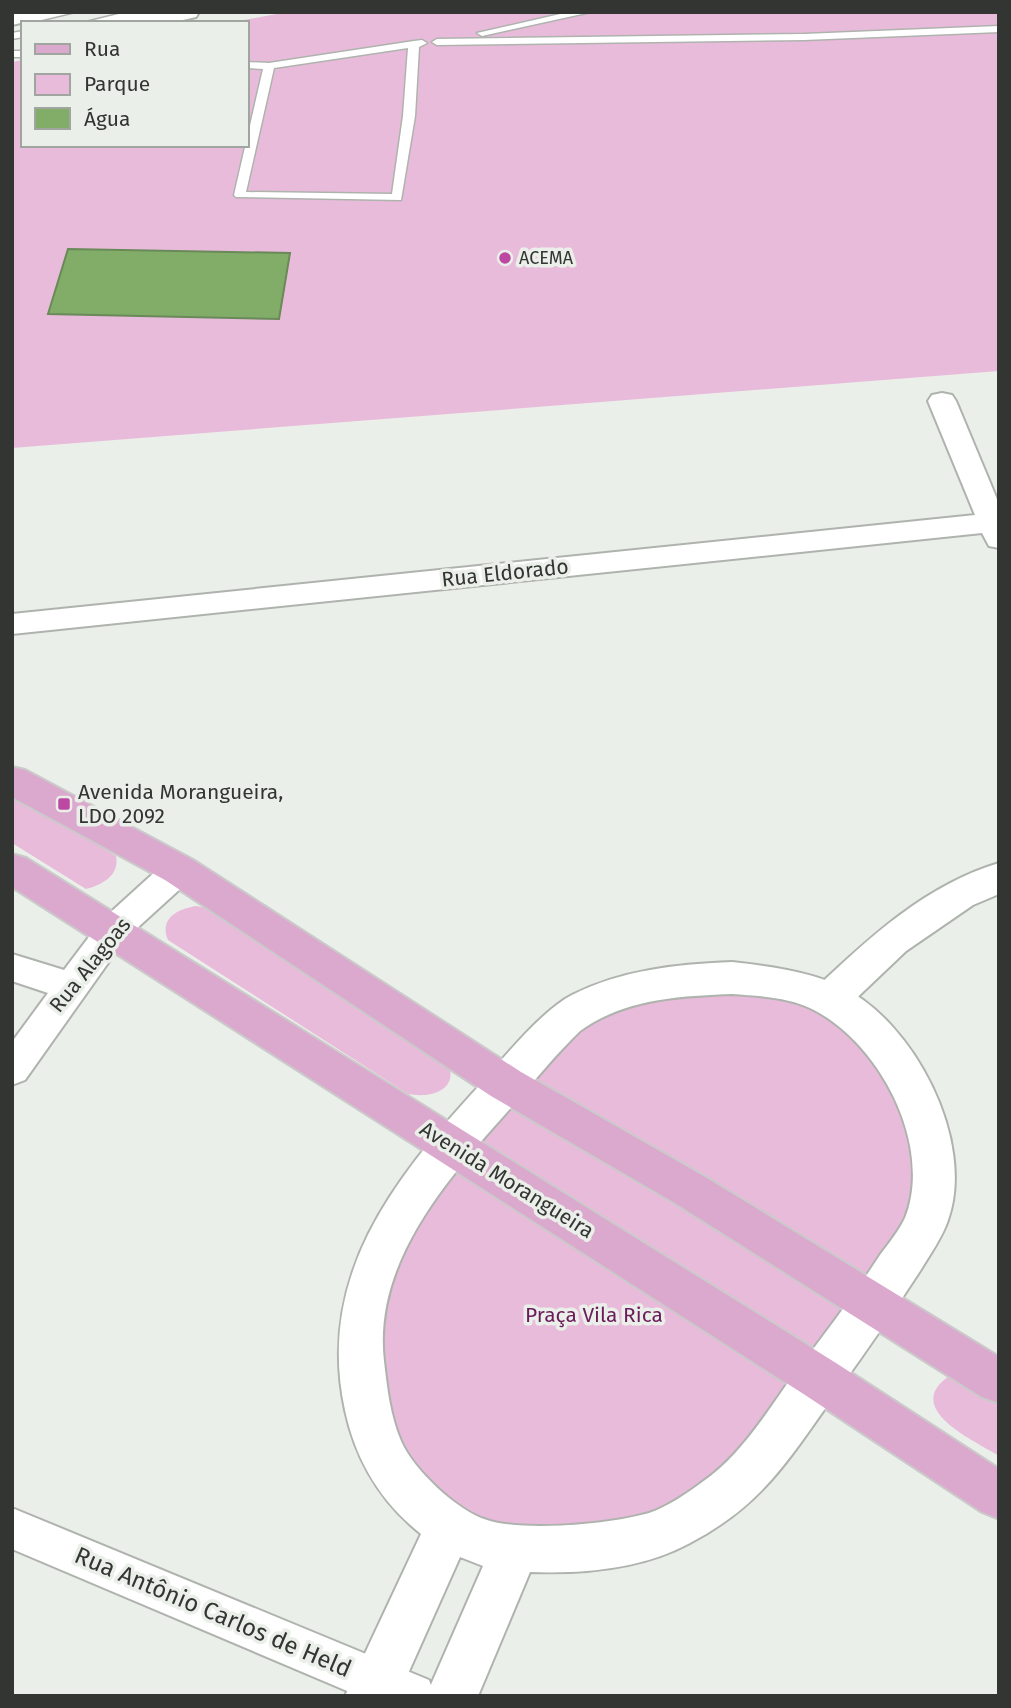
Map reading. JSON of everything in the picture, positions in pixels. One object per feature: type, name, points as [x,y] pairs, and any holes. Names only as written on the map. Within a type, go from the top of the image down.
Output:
[{"type":"main road","points":[[12,17],[38,12]]},
{"type":"main road","points":[[139,21],[187,12]]},
{"type":"main road","points":[[12,780],[179,870],[506,1084],[690,1190],[999,1382]]},
{"type":"main road","name":"Avenida Morangueira","points":[[12,868],[819,1378],[999,1496]]},
{"type":"main road","points":[[830,999],[892,940],[959,895],[999,877]]},
{"type":"main road","points":[[732,978],[798,988],[830,999],[860,1019],[882,1042],[920,1107],[930,1143],[933,1181],[927,1220],[873,1304],[743,1480],[706,1507],[664,1531],[607,1544],[553,1548],[497,1546],[449,1527],[414,1497],[386,1466],[371,1425],[360,1375],[359,1337],[365,1291],[380,1248],[408,1200],[452,1145],[569,1016],[609,997],[645,987],[684,981],[732,978]]},
{"type":"main road","points":[[387,1691],[449,1527]]},
{"type":"main road","points":[[452,1696],[516,1547]]},
{"type":"street","points":[[942,401],[996,528]]},
{"type":"street","name":"Rua Eldorado","points":[[12,624],[996,528]]},
{"type":"street","name":"Rua Alagoas","points":[[12,1070],[113,930],[179,870]]},
{"type":"street","points":[[12,967],[71,986]]},
{"type":"street","name":"Rua Antônio Carlos de Held","points":[[12,1528],[387,1691]]},
{"type":"lane","points":[[23,21],[70,12]]},
{"type":"lane","points":[[98,21],[145,12]]},
{"type":"lane","points":[[248,65],[269,66],[437,41],[586,12]]},
{"type":"lane","points":[[437,41],[804,37],[999,29]]},
{"type":"lane","points":[[269,66],[240,194],[397,198],[409,116],[414,44]]},
{"type":"green space","name":"ACEMA","points":[[287,12],[999,12],[999,371],[12,448],[12,62],[21,60],[21,147],[248,147],[248,21],[239,21]]},
{"type":"green space","points":[[12,793],[116,856],[117,863],[109,878],[86,889],[12,843]]},
{"type":"green space","points":[[196,906],[207,908],[446,1059],[450,1069],[448,1084],[427,1095],[408,1094],[168,940],[166,926],[172,916]]},
{"type":"green space","name":"Praça Vila Rica","points":[[708,979],[860,1019],[933,1181],[706,1507],[497,1547],[371,1425],[365,1291],[569,1016]]},
{"type":"green space","points":[[949,1376],[999,1389],[999,1456],[959,1432],[937,1412],[933,1400],[937,1388]]},
{"type":"water","points":[[68,249],[290,253],[279,319],[48,314]]},
{"type":"place","name":"ACEMA","points":[[505,258]]},
{"type":"place","name":"Avenida Morangueira, LDO 2092","points":[[64,804]]}]
